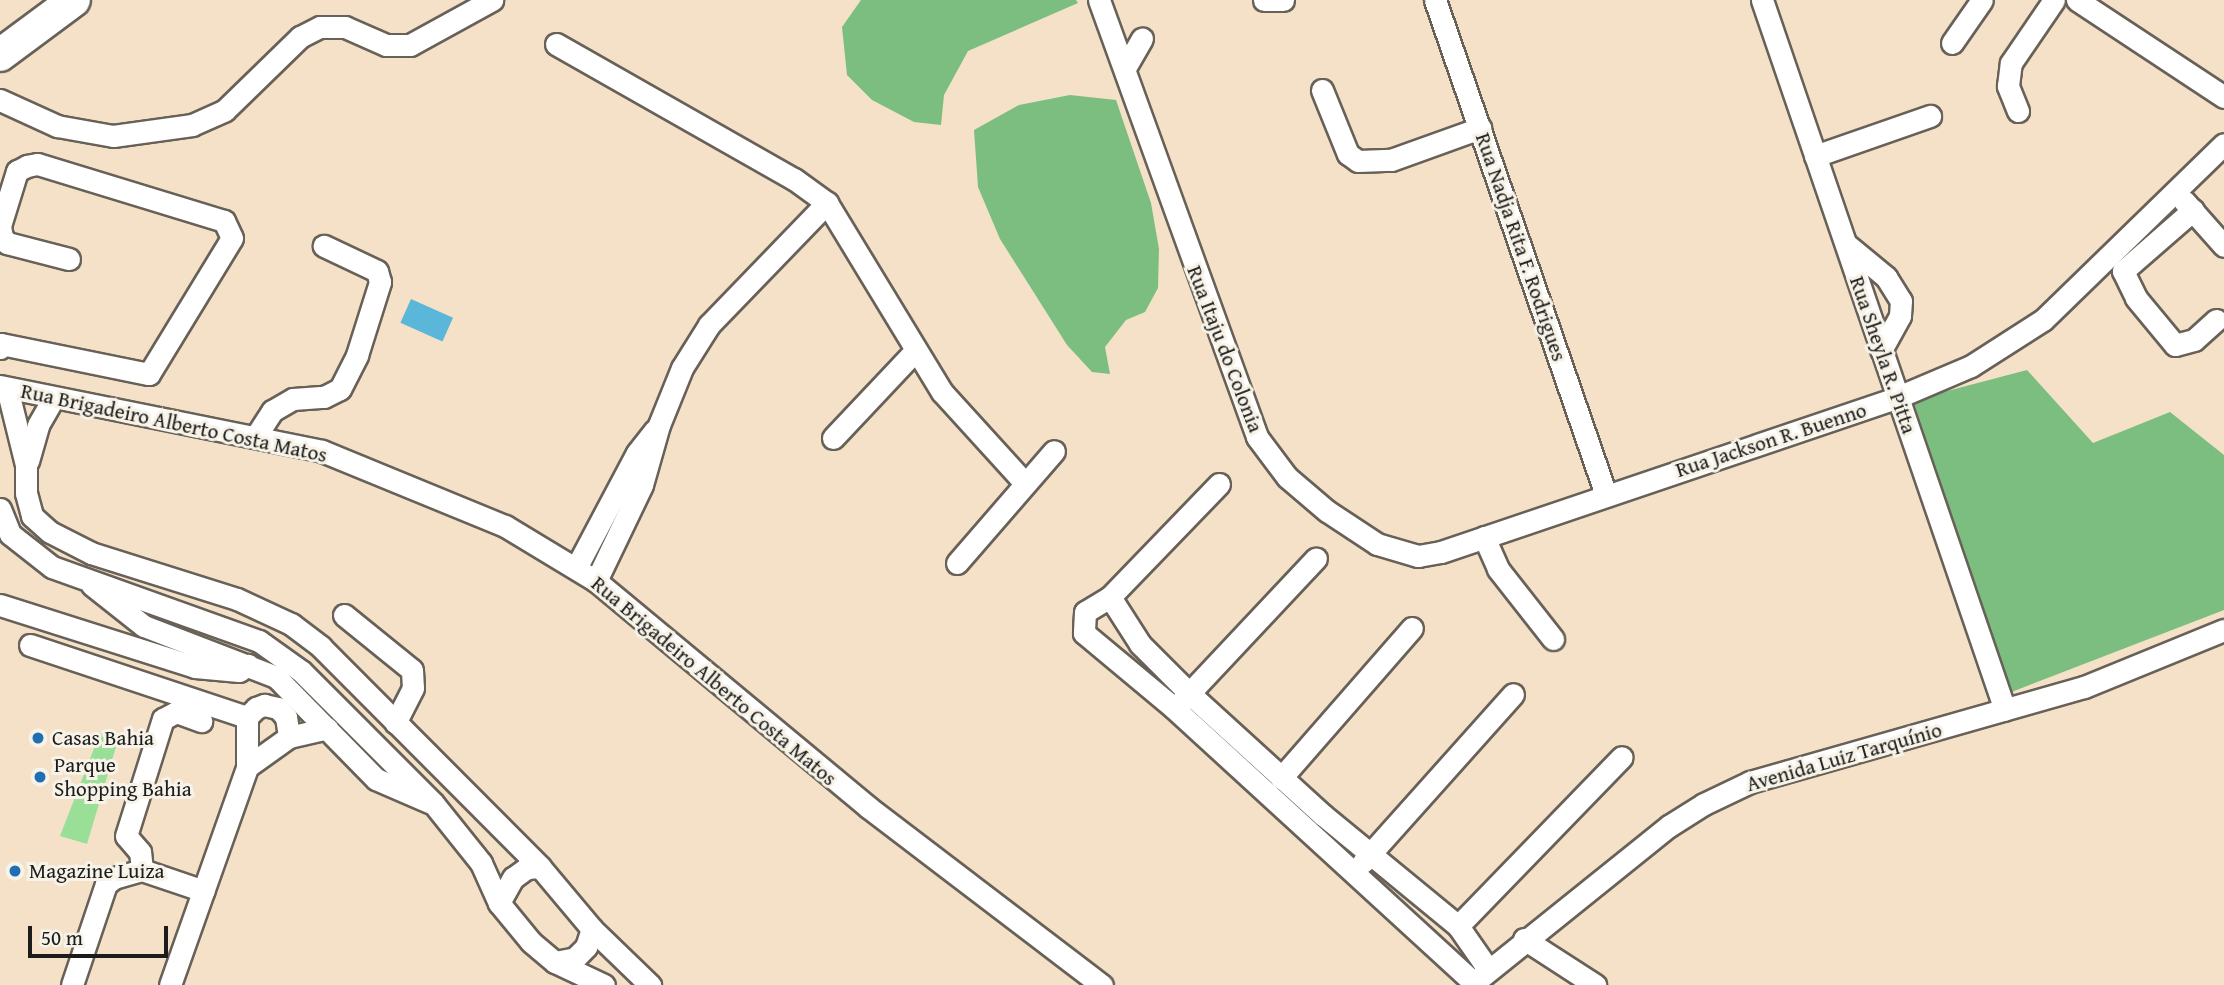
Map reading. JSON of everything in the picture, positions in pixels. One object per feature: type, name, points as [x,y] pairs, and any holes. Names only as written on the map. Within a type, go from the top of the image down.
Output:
[{"type":"highway","points":[[0,55],[72,1]]},
{"type":"street","points":[[0,100],[57,126],[113,136],[192,125],[225,110],[300,37],[320,27],[345,27],[386,46],[410,45],[492,0]]},
{"type":"street","name":"Rua Itaju do Colonia","points":[[1098,0],[1125,68],[1257,437],[1287,477],[1327,511],[1397,553],[1418,556],[1441,552],[1606,495]]},
{"type":"street","points":[[1264,0],[1283,0]]},
{"type":"street","name":"Rua Nadja Rita F. Rodrigues","points":[[1435,0],[1606,495]]},
{"type":"street","name":"Rua Sheyla R. Pitta","points":[[1762,0],[2005,710]]},
{"type":"street","points":[[1952,43],[1982,0]]},
{"type":"street","points":[[2018,111],[2008,86],[2011,63],[2054,0]]},
{"type":"street","points":[[2077,0],[2224,97]]},
{"type":"street","points":[[1125,68],[1142,38]]},
{"type":"street","points":[[556,44],[794,179],[827,203],[914,352],[942,392],[1024,482]]},
{"type":"street","points":[[1322,90],[1348,154],[1358,161],[1391,160],[1480,128]]},
{"type":"street","points":[[1815,156],[1930,116]]},
{"type":"street","name":"Rua Jackson R. Buenno","points":[[1606,495],[1898,397],[1971,366],[2043,320],[2224,144]]},
{"type":"street","points":[[0,348],[1,344],[149,374],[232,239],[224,221],[37,164],[17,171],[0,226],[2,237],[6,243],[69,259]]},
{"type":"street","points":[[2175,192],[2224,246]]},
{"type":"street","points":[[596,582],[642,485],[659,425],[682,368],[709,325],[827,203]]},
{"type":"street","points":[[2193,209],[2123,271],[2136,298],[2175,345],[2194,340],[2216,320]]},
{"type":"street","points":[[1845,243],[1886,277],[1901,301],[1900,316],[1881,350]]},
{"type":"street","points":[[256,436],[272,411],[293,399],[324,397],[340,389],[357,355],[380,282],[376,271],[324,246]]},
{"type":"street","points":[[833,438],[914,352]]},
{"type":"street","points":[[3,387],[26,465],[26,493],[33,516],[50,532],[91,553],[237,599],[291,624],[321,647],[540,867],[592,929],[650,985]]},
{"type":"street","name":"Rua Brigadeiro Alberto Costa Matos","points":[[3,387],[322,451],[418,487],[505,526],[576,568],[673,640],[868,807],[1102,985]]},
{"type":"street","points":[[26,465],[38,425],[53,399]]},
{"type":"street","points":[[576,568],[637,453],[659,425]]},
{"type":"street","points":[[957,563],[1024,482],[1054,451]]},
{"type":"street","points":[[1219,484],[1110,597],[1085,612],[1084,633],[1182,701],[1280,778],[1323,816],[1373,852],[1458,926],[1478,979]]},
{"type":"street","points":[[0,509],[9,534],[52,567],[259,641],[301,671],[433,803],[481,863],[499,903],[531,942],[555,962],[604,985]]},
{"type":"street","points":[[1484,537],[1498,569],[1553,639]]},
{"type":"street","points":[[1182,701],[1316,558]]},
{"type":"street","points":[[83,577],[144,626],[254,667],[293,693],[376,779],[433,803]]},
{"type":"street","points":[[1110,597],[1182,701],[1310,833],[1407,922],[1478,979]]},
{"type":"street","points":[[0,605],[195,667],[239,671],[254,667]]},
{"type":"street","points":[[344,615],[412,670],[413,688],[395,723]]},
{"type":"street","points":[[1280,778],[1412,628]]},
{"type":"street","name":"Avenida Luiz Tarquínio","points":[[1478,979],[1524,939],[1704,804],[1751,782],[2084,687],[2223,632]]},
{"type":"street","points":[[30,645],[247,717]]},
{"type":"street","points":[[254,667],[264,705],[286,717],[289,737]]},
{"type":"street","points":[[1353,873],[1513,694]]},
{"type":"street","points":[[247,717],[264,705]]},
{"type":"street","points":[[142,870],[140,852],[126,836],[163,719],[176,712],[201,721]]},
{"type":"street","points":[[170,985],[247,767],[247,717]]},
{"type":"street","points":[[247,767],[289,737],[327,728]]},
{"type":"street","points":[[1458,926],[1622,757]]},
{"type":"street","points":[[1310,833],[1323,816]]},
{"type":"street","points":[[499,903],[513,878],[527,868],[540,867]]},
{"type":"street","points":[[72,985],[106,884],[142,870],[204,891]]},
{"type":"street","points":[[1407,922],[1432,904]]},
{"type":"street","points":[[555,962],[575,958],[586,947],[592,929]]},
{"type":"street","points":[[1524,939],[1595,985]]},
{"type":"green space","points":[[861,0],[1076,0],[1078,3],[968,51],[944,95],[941,125],[914,122],[872,100],[847,75],[842,27]]},
{"type":"green space","points":[[1070,95],[1116,100],[1151,203],[1159,249],[1158,288],[1145,312],[1126,320],[1105,347],[1110,374],[1092,372],[1067,345],[1000,239],[978,187],[974,130],[1019,105]]},
{"type":"green space","points":[[2027,370],[2093,443],[2170,412],[2224,455],[2224,610],[2009,693],[1913,400]]},
{"type":"green space","points":[[100,733],[118,740],[87,844],[60,836]]},
{"type":"water","points":[[411,299],[453,318],[442,341],[400,323]]},
{"type":"place","name":"Casas Bahia","points":[[38,738]]},
{"type":"place","name":"Parque Shopping Bahia","points":[[40,777]]},
{"type":"place","name":"Magazine Luiza","points":[[15,871]]}]
